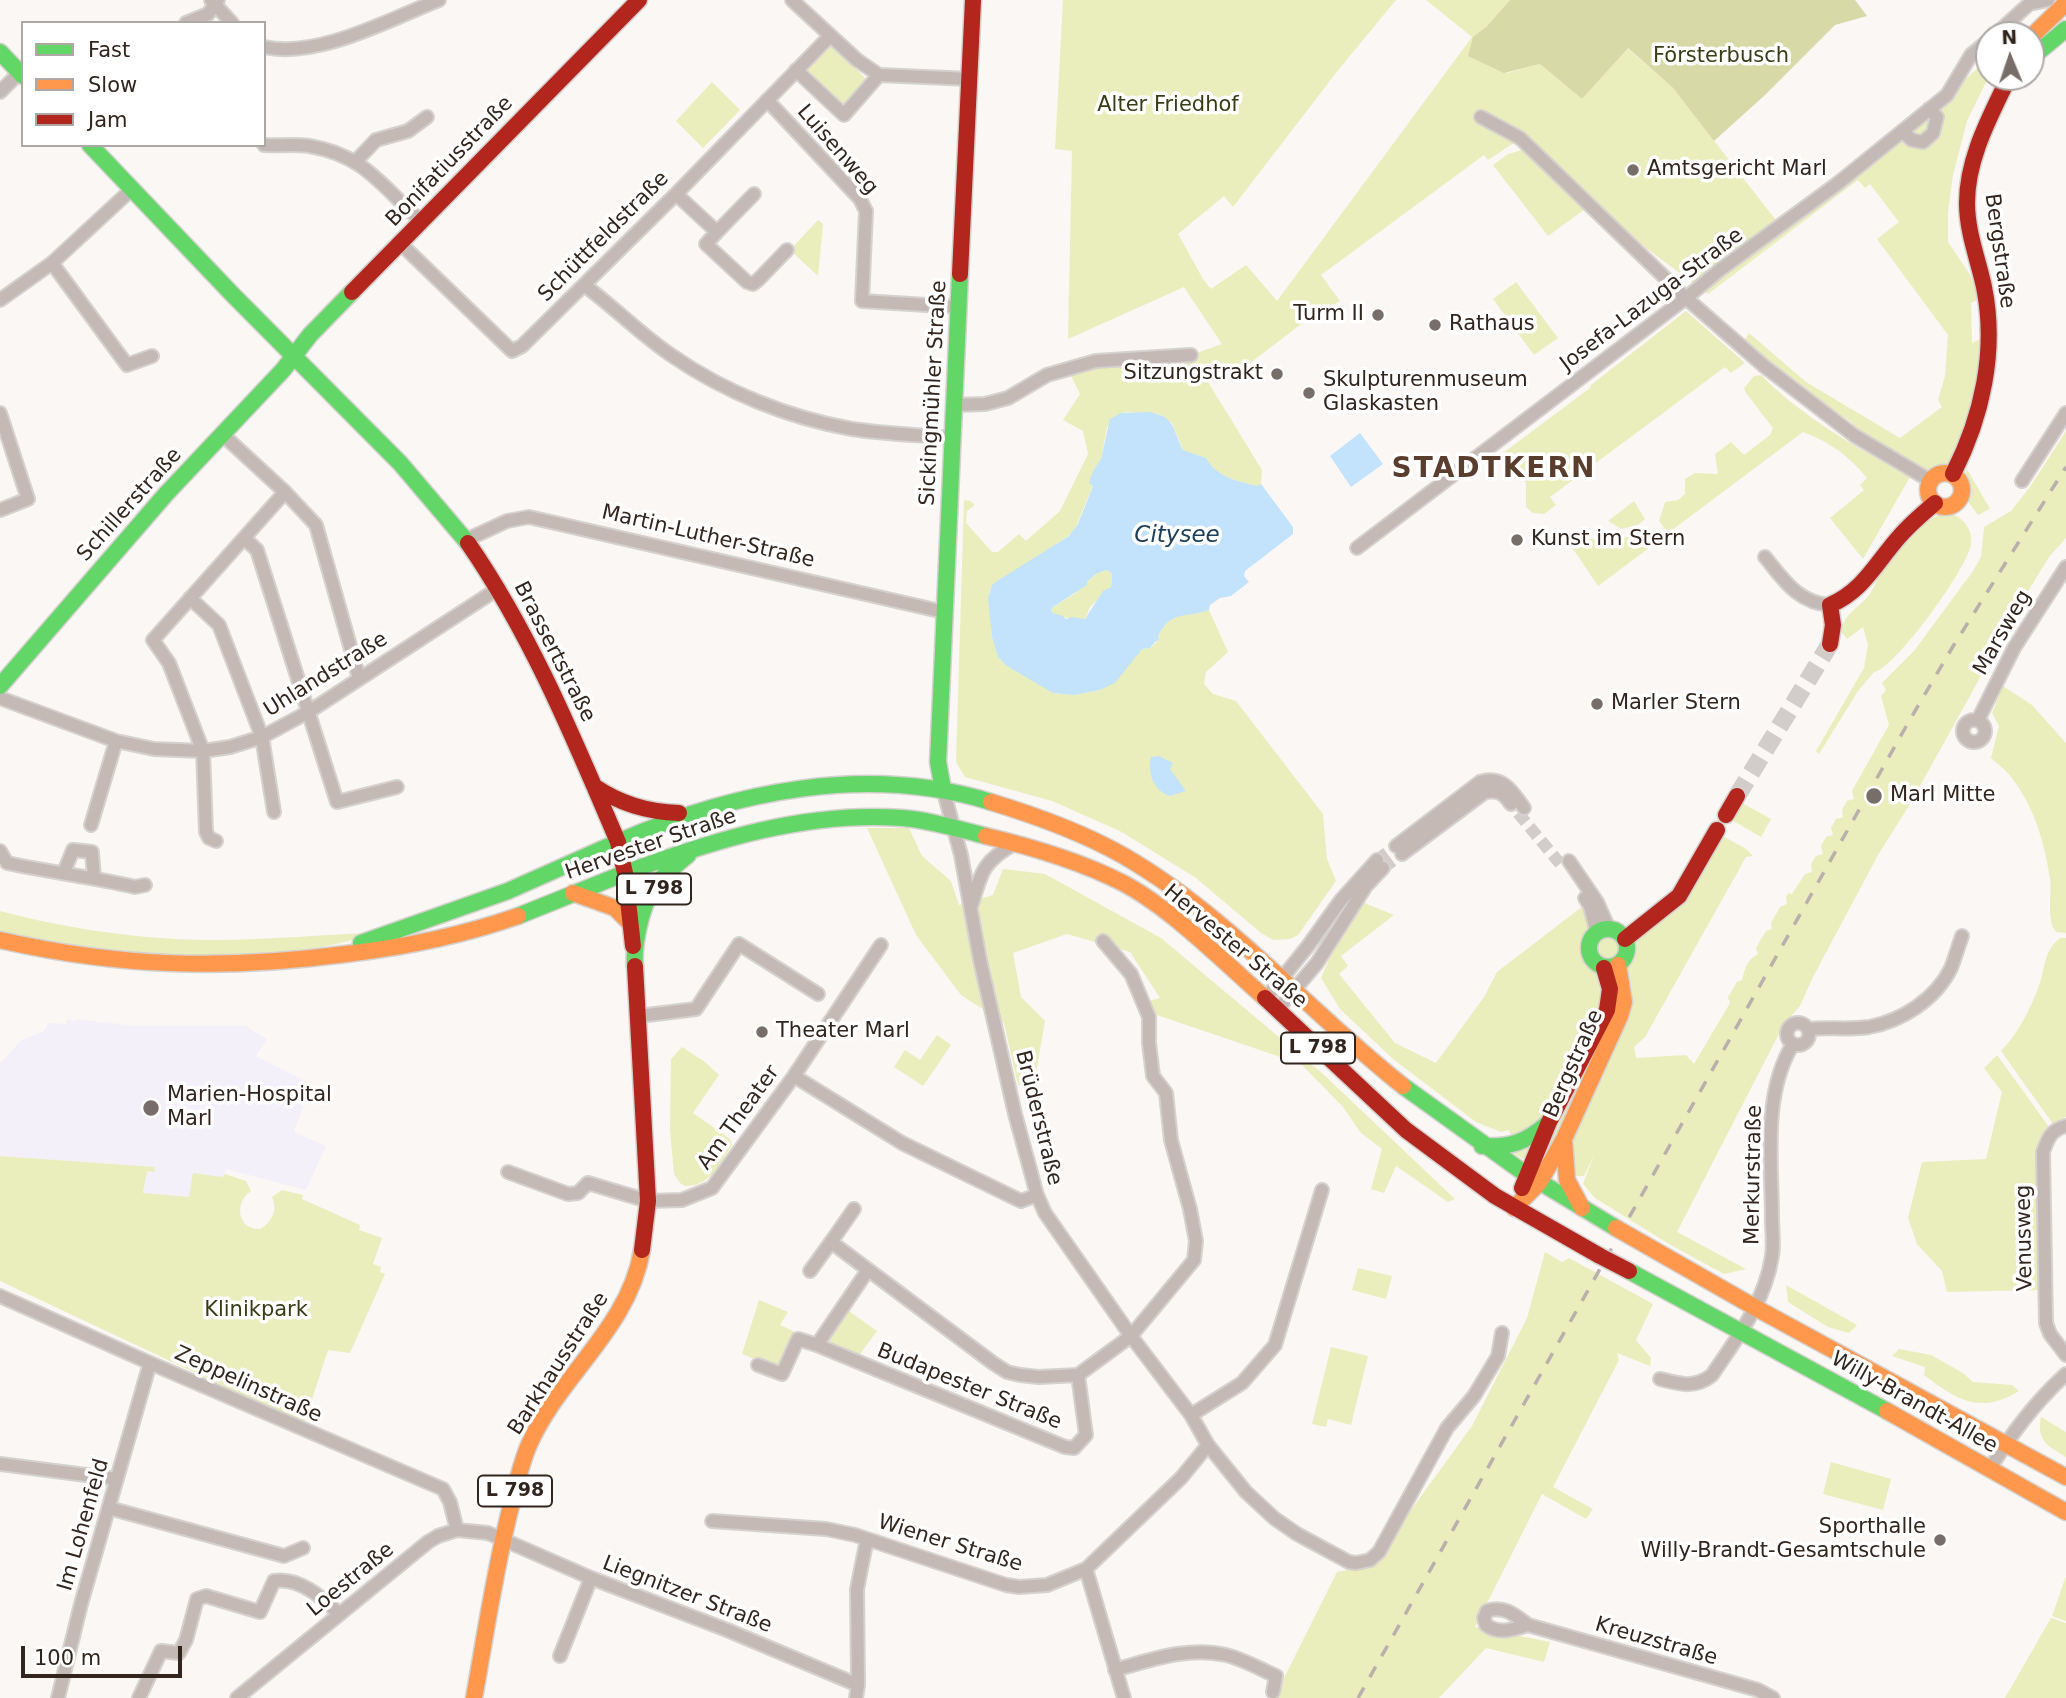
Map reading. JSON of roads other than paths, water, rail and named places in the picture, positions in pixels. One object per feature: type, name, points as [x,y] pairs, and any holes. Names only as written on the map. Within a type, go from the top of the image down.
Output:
[{"type":"main road","name":"Bonifatiusstraße","points":[[293,356],[421,221],[639,0]]},
{"type":"main road","name":"Sickingmühler Straße","points":[[943,789],[938,762],[973,0]]},
{"type":"main road","points":[[2045,23],[2066,3]]},
{"type":"main road","points":[[2045,46],[2066,29]]},
{"type":"main road","points":[[0,52],[21,74]]},
{"type":"main road","name":"Bergstraße","points":[[1830,605],[1849,598],[1863,586],[1896,540],[1935,503],[1952,506],[1961,497],[1962,483],[1953,474],[1976,425],[1983,398],[1988,342],[1986,298],[1967,204],[1971,170],[1988,121],[2002,91]]},
{"type":"main road","name":"Brassertstraße","points":[[92,147],[293,356],[418,481],[466,540],[499,589],[531,645],[618,842],[625,873],[639,1016],[648,1201]]},
{"type":"main road","name":"Schillerstraße","points":[[0,686],[166,494],[293,356]]},
{"type":"main road","points":[[1935,503],[1928,492],[1931,481],[1938,474],[1953,474]]},
{"type":"main road","points":[[1830,605],[1833,625],[1830,645]]},
{"type":"main road","name":"Hervester Straße","points":[[304,960],[394,933],[471,904],[687,814],[752,796],[800,787],[861,784],[917,785],[943,789],[1041,817],[1106,845],[1187,899],[1289,984],[1367,1056],[1482,1146],[1554,1192]]},
{"type":"main road","name":"L 798","points":[[594,786],[606,795],[633,807],[687,814]]},
{"type":"main road","points":[[1726,815],[1737,796]]},
{"type":"main road","name":"Hervester Straße","points":[[0,940],[77,956],[144,964],[237,965],[304,960],[409,945],[461,934],[500,922],[698,846],[780,825],[813,821],[902,818],[953,828],[1015,843],[1068,860],[1124,884],[1179,922],[1272,1004],[1406,1130],[1514,1209],[1629,1271]]},
{"type":"main road","points":[[1603,931],[1621,934],[1625,939],[1679,896],[1717,830]]},
{"type":"main road","name":"L 798","points":[[633,946],[651,892],[667,872],[698,846]]},
{"type":"main road","name":"L 798","points":[[573,893],[615,908],[630,923]]},
{"type":"main road","name":"Bergstraße","points":[[1514,1209],[1564,1139],[1624,1002],[1623,983],[1611,966],[1594,962],[1589,952],[1590,941],[1603,931]]},
{"type":"main road","name":"Bergstraße","points":[[1611,966],[1626,956],[1625,939]]},
{"type":"main road","name":"Bergstraße","points":[[1533,1180],[1549,1122],[1607,1010],[1611,966]]},
{"type":"main road","name":"Bergstraße","points":[[1482,1146],[1517,1146],[1531,1139],[1549,1122]]},
{"type":"main road","name":"Bergstraße","points":[[1564,1139],[1567,1180],[1582,1208]]},
{"type":"main road","name":"Willy-Brandt-Allee","points":[[1554,1192],[1756,1308],[2066,1477]]},
{"type":"main road","name":"Barkhausstraße","points":[[474,1698],[503,1539],[529,1445],[553,1405],[612,1326],[630,1293],[642,1254],[648,1201]]},
{"type":"main road","name":"Willy-Brandt-Allee","points":[[1629,1271],[1908,1422],[2066,1512]]},
{"type":"street","points":[[266,47],[298,49],[345,37],[439,0]]},
{"type":"street","points":[[792,0],[857,60],[879,75],[971,79]]},
{"type":"street","points":[[2010,21],[2029,4],[2048,0]]},
{"type":"street","points":[[191,21],[208,14],[214,1],[230,21]]},
{"type":"street","name":"Schüttfeldstraße","points":[[400,243],[512,351],[522,346],[676,194],[830,36]]},
{"type":"street","name":"Josefa-Lazuga-Straße","points":[[1357,548],[1721,269],[1837,184],[1947,94],[1975,52]]},
{"type":"street","points":[[796,70],[844,115],[879,75]]},
{"type":"street","points":[[0,92],[21,74]]},
{"type":"street","name":"Luisenweg","points":[[767,100],[860,199],[866,211],[862,301],[959,307]]},
{"type":"street","points":[[1902,131],[1912,140],[1923,142],[1933,133],[1937,117],[1929,109]]},
{"type":"street","points":[[356,161],[376,140],[408,131],[427,117]]},
{"type":"street","points":[[1481,117],[1520,138],[1686,298],[1763,366],[1855,436],[1931,481]]},
{"type":"street","points":[[266,145],[306,145],[332,151],[356,161],[376,176],[421,221]]},
{"type":"street","points":[[0,300],[52,263],[132,189]]},
{"type":"street","points":[[676,194],[717,232]]},
{"type":"street","points":[[754,194],[706,244],[747,282],[753,284],[787,250]]},
{"type":"street","points":[[52,263],[127,365],[152,356]]},
{"type":"street","points":[[584,285],[673,357],[745,396],[852,429],[953,438]]},
{"type":"street","points":[[954,405],[985,404],[1008,398],[1047,375],[1097,361],[1191,355]]},
{"type":"street","points":[[0,413],[28,499],[0,510]]},
{"type":"street","points":[[2022,481],[2066,413]]},
{"type":"street","points":[[222,434],[285,492],[316,525],[359,678]]},
{"type":"street","points":[[216,841],[209,838],[206,832],[203,751],[169,663],[153,640],[285,492]]},
{"type":"street","name":"Martin-Luther-Straße","points":[[466,540],[507,521],[529,517],[944,612]]},
{"type":"street","points":[[244,538],[257,551],[337,802],[397,787]]},
{"type":"street","points":[[1765,558],[1797,594],[1817,604],[1830,605]]},
{"type":"street","name":"Marsweg","points":[[1978,720],[2014,648],[2062,581],[2066,567]]},
{"type":"street","name":"Uhlandstraße","points":[[0,698],[116,741],[154,749],[203,751],[230,747],[262,737],[310,711],[499,589]]},
{"type":"street","points":[[190,598],[219,625],[262,737],[274,812]]},
{"type":"street","points":[[91,825],[116,741]]},
{"type":"street","points":[[1490,779],[1500,781],[1515,796],[1521,810],[1503,793],[1485,792],[1399,850],[1480,782],[1490,779]]},
{"type":"street","name":"Brüderstraße","points":[[943,789],[961,855],[980,960],[1015,1114],[1037,1195],[1045,1213],[1131,1336],[1191,1415],[1208,1445],[1247,1492],[1274,1518],[1297,1534],[1349,1562],[1370,1560],[1380,1552],[1447,1428],[1487,1376],[1498,1356],[1502,1333]]},
{"type":"street","points":[[971,908],[981,874],[991,859],[1015,843]]},
{"type":"street","points":[[64,872],[73,850],[92,852],[94,878]]},
{"type":"street","points":[[0,851],[7,863],[135,887],[145,885]]},
{"type":"street","points":[[1272,1004],[1289,984],[1317,963],[1380,864]]},
{"type":"street","name":"Bergstraße","points":[[1565,864],[1597,901],[1603,931]]},
{"type":"street","name":"Merkurstraße","points":[[1756,1308],[1772,1256],[1772,1133],[1775,1090],[1787,1054],[1793,1044],[1798,1045],[1808,1040],[1808,1029],[1867,1027],[1889,1022],[1910,1012],[1939,985],[1950,969],[1962,936]]},
{"type":"street","points":[[1078,1375],[1131,1336],[1194,1260],[1196,1241],[1171,1140],[1166,1093],[1153,1076],[1149,1017],[1131,974],[1102,941]]},
{"type":"street","points":[[639,1016],[696,1009],[739,944],[818,995]]},
{"type":"street","name":"Am Theater","points":[[648,1201],[682,1200],[712,1188],[794,1076],[881,945]]},
{"type":"street","points":[[794,1076],[902,1143],[973,1178],[1021,1201],[1037,1195]]},
{"type":"street","name":"Venusweg","points":[[2066,1126],[2054,1130],[2043,1152],[2046,1323],[2050,1334],[2066,1355]]},
{"type":"street","points":[[508,1172],[568,1194],[578,1193],[588,1184],[648,1201]]},
{"type":"street","points":[[1191,1415],[1242,1383],[1275,1345],[1322,1190]]},
{"type":"street","points":[[810,1271],[854,1209]]},
{"type":"street","name":"Budapester Straße","points":[[817,1345],[1065,1447],[1074,1448],[1079,1445],[1086,1434],[1078,1375],[1039,1377],[1007,1372],[831,1242]]},
{"type":"street","points":[[758,1365],[782,1374],[798,1339],[817,1345],[868,1270]]},
{"type":"street","name":"Zeppelinstraße","points":[[0,1296],[443,1489],[450,1502],[457,1530]]},
{"type":"street","points":[[1660,1379],[1680,1385],[1704,1382],[1712,1375],[1756,1308]]},
{"type":"street","name":"Im Lohenfeld","points":[[58,1698],[150,1363]]},
{"type":"street","points":[[1989,1470],[2039,1398],[2066,1374]]},
{"type":"street","name":"Wiener Straße","points":[[712,1521],[826,1530],[867,1539],[990,1580],[1019,1587],[1047,1585],[1086,1569],[1181,1478],[1208,1445]]},
{"type":"street","points":[[0,1464],[117,1479]]},
{"type":"street","points":[[109,1507],[284,1556],[303,1548]]},
{"type":"street","points":[[457,1530],[480,1531],[503,1539]]},
{"type":"street","name":"Loestraße","points":[[237,1698],[428,1542],[457,1530]]},
{"type":"street","name":"Liegnitzer Straße","points":[[503,1539],[591,1578],[727,1630],[857,1691]]},
{"type":"street","points":[[857,1691],[857,1589],[867,1539]]},
{"type":"street","points":[[1086,1569],[1124,1698]]},
{"type":"street","points":[[560,1656],[591,1578]]},
{"type":"street","points":[[139,1698],[161,1651],[179,1653],[186,1640],[197,1598],[206,1596],[260,1612],[274,1581],[283,1580],[316,1591],[339,1614]]},
{"type":"street","name":"Kreuzstraße","points":[[1528,1625],[1758,1690],[1773,1698]]},
{"type":"street","points":[[1115,1670],[1193,1652],[1229,1655],[1276,1676],[1273,1692]]},
{"type":"water","name":"Citysee","points":[[1148,412],[1164,417],[1172,425],[1183,450],[1206,458],[1216,470],[1229,478],[1257,486],[1261,484],[1293,527],[1293,534],[1245,571],[1244,576],[1249,582],[1231,596],[1220,598],[1210,605],[1209,610],[1180,616],[1168,622],[1158,636],[1159,640],[1150,648],[1142,649],[1115,683],[1100,690],[1074,695],[1053,693],[1007,666],[998,657],[992,637],[988,598],[992,585],[1069,536],[1078,524],[1093,486],[1089,483],[1101,459],[1110,419],[1121,413]],"holes":[[[1108,570],[1112,574],[1111,587],[1103,591],[1085,619],[1066,619],[1051,610],[1087,585],[1097,573]]]},
{"type":"water","points":[[1360,433],[1383,464],[1351,487],[1330,456]]},
{"type":"water","points":[[1159,756],[1173,763],[1170,769],[1186,791],[1170,796],[1156,786],[1150,763],[1151,757]]},
{"type":"tunnel","points":[[1737,796],[1830,644]]},
{"type":"tunnel","points":[[1518,813],[1562,866]]},
{"type":"tunnel","points":[[1377,860],[1396,846]]},
{"type":"tunnel","points":[[1383,868],[1402,854]]},
{"type":"railway","points":[[1358,1698],[1908,723],[2066,467]]},
{"type":"place","name":"Amtsgericht Marl","points":[[1633,170]]},
{"type":"place","name":"Turm II","points":[[1378,315]]},
{"type":"place","name":"Rathaus","points":[[1435,325]]},
{"type":"place","name":"Sitzungstrakt","points":[[1277,374]]},
{"type":"place","name":"Skulpturenmuseum Glaskasten","points":[[1309,393]]},
{"type":"place","name":"Kunst im Stern","points":[[1517,540]]},
{"type":"place","name":"Marler Stern","points":[[1597,704]]},
{"type":"place","name":"Marl Mitte","points":[[1874,796]]},
{"type":"place","name":"Theater Marl","points":[[762,1032]]},
{"type":"place","name":"Marien-Hospital Marl","points":[[151,1108]]},
{"type":"place","name":"Sporthalle Willy-Brandt-Gesamtschule","points":[[1940,1540]]},
{"type":"district","name":"STADTKERN","points":[[1494,470]]},
{"type":"park label","name":"Försterbusch","points":[[1721,57]]},
{"type":"park label","name":"Alter Friedhof","points":[[1168,106]]},
{"type":"park label","name":"Klinikpark","points":[[256,1311]]}]
